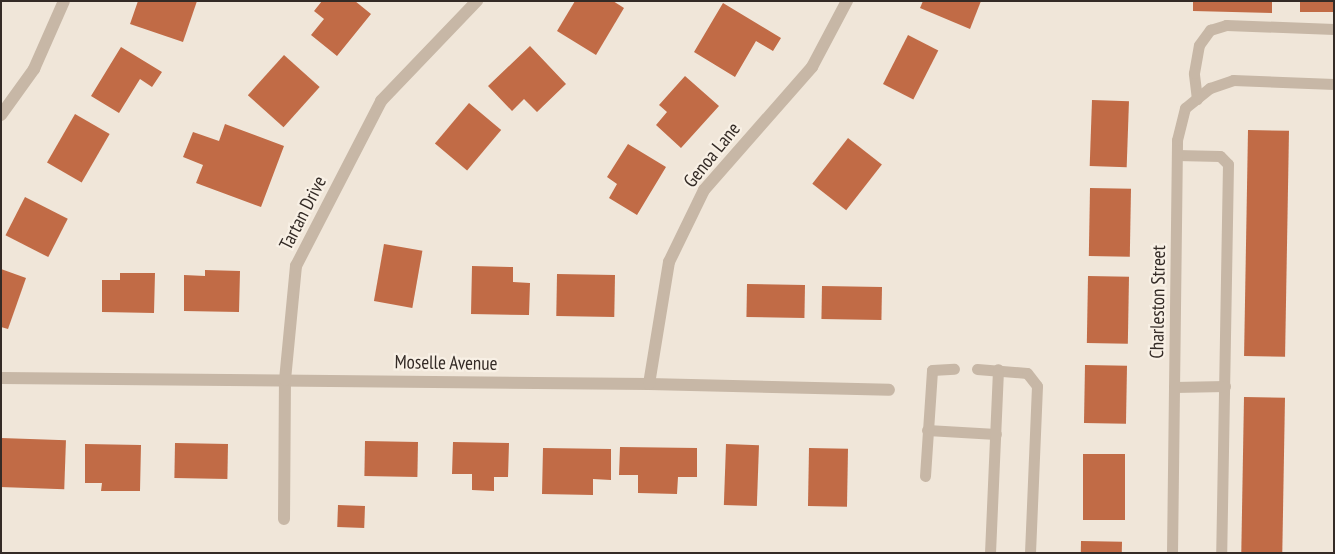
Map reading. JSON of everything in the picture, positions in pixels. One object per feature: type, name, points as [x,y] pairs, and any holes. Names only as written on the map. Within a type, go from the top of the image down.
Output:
[{"type":"street","points":[[1,115],[34,69],[64,1]]},
{"type":"street","name":"Tartan Drive","points":[[284,519],[285,380],[296,266],[382,102],[477,1]]},
{"type":"street","name":"Genoa Lane","points":[[649,384],[669,262],[704,190],[812,67],[847,1]]},
{"type":"street","name":"Moselle Avenue","points":[[1,378],[649,384],[889,390]]},
{"type":"lane","points":[[1196,99],[1194,73],[1200,44],[1210,30],[1226,24],[1334,29]]},
{"type":"lane","name":"Charleston Street","points":[[1172,553],[1177,140],[1185,108],[1210,88],[1233,80],[1334,84]]},
{"type":"lane","points":[[1177,155],[1220,156],[1228,164],[1226,386],[1221,553]]},
{"type":"lane","points":[[925,476],[932,370],[954,369]]},
{"type":"lane","points":[[977,369],[998,369],[1027,373],[1037,386],[1030,553]]},
{"type":"lane","points":[[990,553],[998,369]]},
{"type":"lane","points":[[1174,387],[1226,386]]},
{"type":"lane","points":[[927,430],[996,434]]},
{"type":"building","points":[[138,1],[197,1],[183,42],[130,24]]},
{"type":"building","points":[[322,1],[355,1],[371,14],[337,56],[311,35],[324,19],[314,11]]},
{"type":"building","points":[[575,1],[613,1],[624,8],[596,55],[557,31]]},
{"type":"building","points":[[923,1],[981,1],[970,29],[920,8]]},
{"type":"building","points":[[1193,1],[1272,1],[1272,13],[1193,11]]},
{"type":"building","points":[[1300,1],[1334,1],[1334,12],[1300,12]]},
{"type":"building","points":[[723,3],[781,38],[773,51],[756,41],[735,77],[694,52]]},
{"type":"building","points":[[908,35],[938,50],[913,99],[883,84]]},
{"type":"building","points":[[530,46],[566,84],[537,112],[524,99],[512,111],[488,86]]},
{"type":"building","points":[[121,47],[162,72],[152,87],[140,79],[119,113],[91,96]]},
{"type":"building","points":[[284,55],[320,87],[284,127],[248,95]]},
{"type":"building","points":[[685,76],[719,106],[681,148],[656,125],[667,112],[659,105]]},
{"type":"building","points":[[1092,100],[1129,101],[1127,167],[1090,166]]},
{"type":"building","points":[[469,103],[501,130],[467,171],[435,144]]},
{"type":"building","points":[[75,114],[110,134],[82,182],[47,162]]},
{"type":"building","points":[[225,124],[284,146],[261,207],[196,183],[203,165],[183,157],[193,132],[219,141]]},
{"type":"building","points":[[1248,130],[1289,131],[1285,357],[1244,356]]},
{"type":"building","points":[[848,138],[882,164],[846,210],[812,184]]},
{"type":"building","points":[[628,144],[666,167],[637,215],[609,198],[617,184],[607,177]]},
{"type":"building","points":[[1090,188],[1131,189],[1130,257],[1089,256]]},
{"type":"building","points":[[25,197],[68,219],[48,257],[5,235]]},
{"type":"building","points":[[384,244],[422,251],[412,308],[374,301]]},
{"type":"building","points":[[472,266],[513,267],[513,282],[530,283],[529,315],[471,314]]},
{"type":"building","points":[[1,269],[26,278],[8,329],[1,327]]},
{"type":"building","points":[[205,270],[240,271],[239,312],[184,311],[184,275],[205,276]]},
{"type":"building","points":[[120,273],[155,273],[154,313],[102,312],[102,280],[120,280]]},
{"type":"building","points":[[557,274],[615,275],[614,317],[556,316]]},
{"type":"building","points":[[1088,276],[1129,277],[1128,344],[1087,343]]},
{"type":"building","points":[[747,284],[805,285],[804,318],[746,317]]},
{"type":"building","points":[[822,286],[882,287],[881,320],[821,319]]},
{"type":"building","points":[[1085,365],[1127,366],[1126,424],[1084,423]]},
{"type":"building","points":[[1244,397],[1285,398],[1282,553],[1241,553]]},
{"type":"building","points":[[1,438],[66,440],[64,489],[1,487]]},
{"type":"building","points":[[365,441],[418,442],[417,477],[364,476]]},
{"type":"building","points":[[453,442],[509,443],[508,477],[494,477],[494,491],[472,490],[472,474],[452,474]]},
{"type":"building","points":[[175,443],[228,444],[227,479],[174,478]]},
{"type":"building","points":[[85,444],[141,445],[140,491],[101,491],[102,483],[85,483]]},
{"type":"building","points":[[726,444],[759,445],[757,506],[724,505]]},
{"type":"building","points":[[620,447],[697,448],[697,477],[678,477],[677,494],[638,493],[638,475],[619,475]]},
{"type":"building","points":[[543,448],[611,449],[611,480],[593,479],[593,495],[542,494]]},
{"type":"building","points":[[809,448],[848,449],[847,507],[808,506]]},
{"type":"building","points":[[1083,454],[1125,454],[1125,520],[1083,520]]},
{"type":"building","points":[[338,505],[365,506],[364,528],[337,527]]},
{"type":"building","points":[[1081,541],[1122,542],[1122,553],[1081,553]]}]
